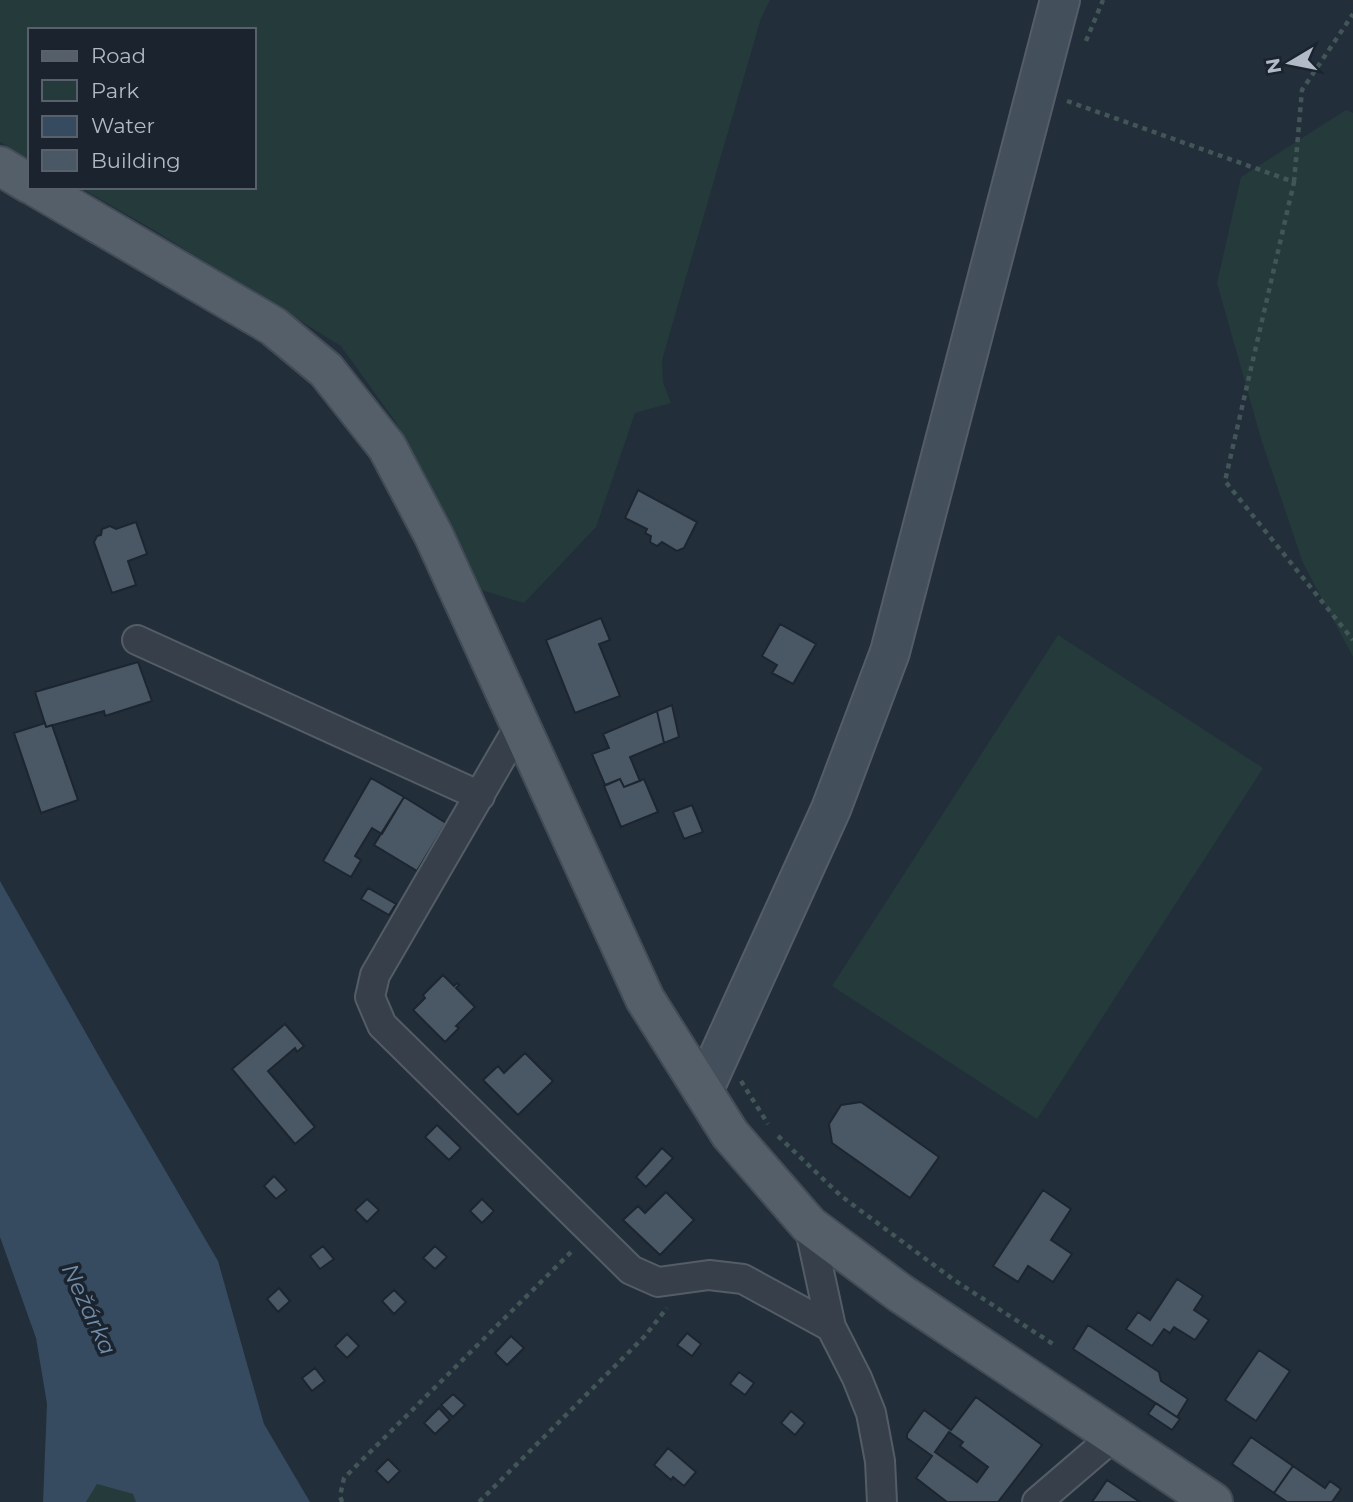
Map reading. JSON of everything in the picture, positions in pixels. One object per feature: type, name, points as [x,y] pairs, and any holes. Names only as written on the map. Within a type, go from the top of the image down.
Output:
[{"type":"main road","points":[[0,166],[28,183]]},
{"type":"main road","points":[[39,189],[273,326],[326,370],[387,447],[435,536],[645,999],[730,1134],[809,1225],[900,1293],[1213,1502]]},
{"type":"street","points":[[703,1091],[831,809],[890,652],[1060,0]]},
{"type":"street","points":[[137,640],[480,796]]},
{"type":"street","points":[[520,725],[375,975],[370,997],[382,1025],[631,1270],[658,1282],[709,1275],[743,1279],[831,1327]]},
{"type":"street","points":[[809,1225],[831,1327],[857,1378],[870,1413],[880,1461],[882,1502]]},
{"type":"street","points":[[1037,1502],[1115,1435]]},
{"type":"path","points":[[1082,50],[1103,0]]},
{"type":"path","points":[[1353,14],[1302,90],[1294,183],[1225,481],[1353,640]]},
{"type":"path","points":[[1037,90],[1294,183]]},
{"type":"path","points":[[738,1076],[772,1130],[841,1196],[954,1280],[1053,1344]]},
{"type":"path","points":[[342,1502],[340,1496],[344,1478],[592,1231]]},
{"type":"path","points":[[480,1502],[644,1337],[692,1277]]},
{"type":"green space","points":[[0,0],[770,0],[761,18],[662,360],[663,382],[671,403],[635,413],[596,527],[524,603],[481,590],[395,421],[341,346],[82,189],[256,189],[256,28],[28,28],[28,158],[0,142]]},
{"type":"green space","points":[[1346,110],[1353,113],[1353,657],[1303,563],[1262,442],[1217,283],[1241,177]]},
{"type":"green space","points":[[1058,635],[1263,768],[1037,1119],[832,986]]},
{"type":"green space","points":[[97,1484],[133,1494],[136,1502],[86,1502]]},
{"type":"water","name":"Nežárka","points":[[0,881],[218,1261],[264,1424],[310,1502],[136,1502],[133,1494],[97,1484],[86,1502],[43,1502],[47,1404],[36,1338],[0,1237]]},
{"type":"building","points":[[638,490],[697,522],[684,548],[677,551],[662,542],[657,546],[650,542],[651,536],[645,533],[647,529],[625,518]]},
{"type":"building","points":[[136,522],[147,554],[128,561],[136,585],[112,593],[94,542],[97,536],[101,535],[102,529],[110,526],[116,529]]},
{"type":"building","points":[[601,618],[610,640],[599,644],[620,696],[575,713],[546,640]]},
{"type":"building","points":[[780,624],[816,644],[793,684],[772,673],[777,665],[762,656]]},
{"type":"building","points":[[138,662],[152,701],[105,716],[104,711],[46,727],[35,692]]},
{"type":"building","points":[[672,705],[679,737],[664,743],[657,711]]},
{"type":"building","points":[[657,711],[664,743],[630,757],[640,781],[624,787],[620,779],[605,785],[592,754],[609,748],[603,734]]},
{"type":"building","points":[[45,723],[46,727],[52,725],[78,800],[41,813],[14,733]]},
{"type":"building","points":[[371,778],[404,797],[382,834],[372,828],[355,856],[361,860],[351,877],[323,861]]},
{"type":"building","points":[[620,779],[624,787],[644,779],[658,812],[621,827],[604,786]]},
{"type":"building","points":[[404,797],[446,823],[417,871],[374,845]]},
{"type":"building","points":[[692,805],[703,832],[684,839],[673,812]]},
{"type":"building","points":[[368,888],[396,904],[389,915],[361,899]]},
{"type":"building","points":[[443,975],[454,986],[457,983],[459,985],[456,988],[475,1007],[445,1042],[413,1010],[425,998],[423,995]]},
{"type":"building","points":[[285,1024],[304,1046],[297,1052],[295,1048],[268,1071],[315,1127],[295,1144],[232,1069]]},
{"type":"building","points":[[525,1053],[553,1081],[518,1115],[483,1080],[498,1066],[504,1073]]},
{"type":"building","points":[[861,1102],[939,1157],[910,1198],[832,1143],[829,1124],[841,1105]]},
{"type":"building","points":[[437,1125],[461,1148],[449,1160],[425,1137]]},
{"type":"building","points":[[662,1148],[673,1158],[646,1187],[636,1177]]},
{"type":"building","points":[[274,1176],[287,1190],[276,1199],[264,1186]]},
{"type":"building","points":[[1043,1190],[1071,1209],[1051,1240],[1072,1254],[1053,1282],[1028,1266],[1018,1282],[993,1266]]},
{"type":"building","points":[[666,1192],[694,1220],[660,1255],[623,1220],[638,1206],[645,1213]]},
{"type":"building","points":[[367,1199],[379,1210],[367,1222],[355,1210]]},
{"type":"building","points":[[482,1199],[494,1211],[482,1223],[470,1211]]},
{"type":"building","points":[[323,1246],[334,1259],[320,1269],[310,1256]]},
{"type":"building","points":[[435,1246],[447,1257],[435,1269],[423,1258]]},
{"type":"building","points":[[1177,1279],[1203,1296],[1194,1310],[1209,1320],[1195,1340],[1174,1327],[1170,1333],[1164,1329],[1152,1346],[1126,1329],[1138,1312],[1150,1320]]},
{"type":"building","points":[[279,1288],[290,1301],[278,1312],[267,1299]]},
{"type":"building","points":[[394,1290],[406,1302],[394,1314],[382,1301]]},
{"type":"building","points":[[1088,1325],[1159,1372],[1161,1381],[1188,1399],[1177,1417],[1073,1349]]},
{"type":"building","points":[[687,1333],[701,1344],[692,1356],[677,1345]]},
{"type":"building","points":[[347,1334],[359,1346],[347,1358],[335,1346]]},
{"type":"building","points":[[511,1336],[524,1348],[507,1365],[495,1353]]},
{"type":"building","points":[[1259,1350],[1290,1371],[1256,1421],[1225,1400]]},
{"type":"building","points":[[315,1368],[325,1381],[312,1391],[302,1378]]},
{"type":"building","points":[[739,1372],[754,1383],[745,1395],[730,1384]]},
{"type":"building","points":[[453,1394],[465,1405],[453,1417],[441,1405]]},
{"type":"building","points":[[976,1397],[1042,1445],[998,1502],[947,1502],[916,1478],[932,1456],[907,1438],[907,1434],[924,1410],[951,1430]],"holes":[[[949,1432],[963,1442],[960,1446],[988,1467],[977,1482],[935,1452]]]},
{"type":"building","points":[[1156,1403],[1180,1419],[1172,1430],[1148,1414]]},
{"type":"building","points":[[439,1408],[450,1420],[435,1434],[424,1423]]},
{"type":"building","points":[[791,1411],[805,1423],[795,1435],[781,1423]]},
{"type":"building","points":[[1251,1437],[1293,1466],[1274,1493],[1232,1464]]},
{"type":"building","points":[[668,1448],[696,1472],[684,1486],[673,1477],[671,1480],[654,1465]]},
{"type":"building","points":[[388,1459],[400,1471],[388,1483],[376,1471]]},
{"type":"building","points":[[1293,1466],[1325,1488],[1330,1481],[1341,1489],[1332,1502],[1287,1502],[1274,1493]]},
{"type":"building","points":[[1107,1480],[1140,1502],[1092,1502]]}]
